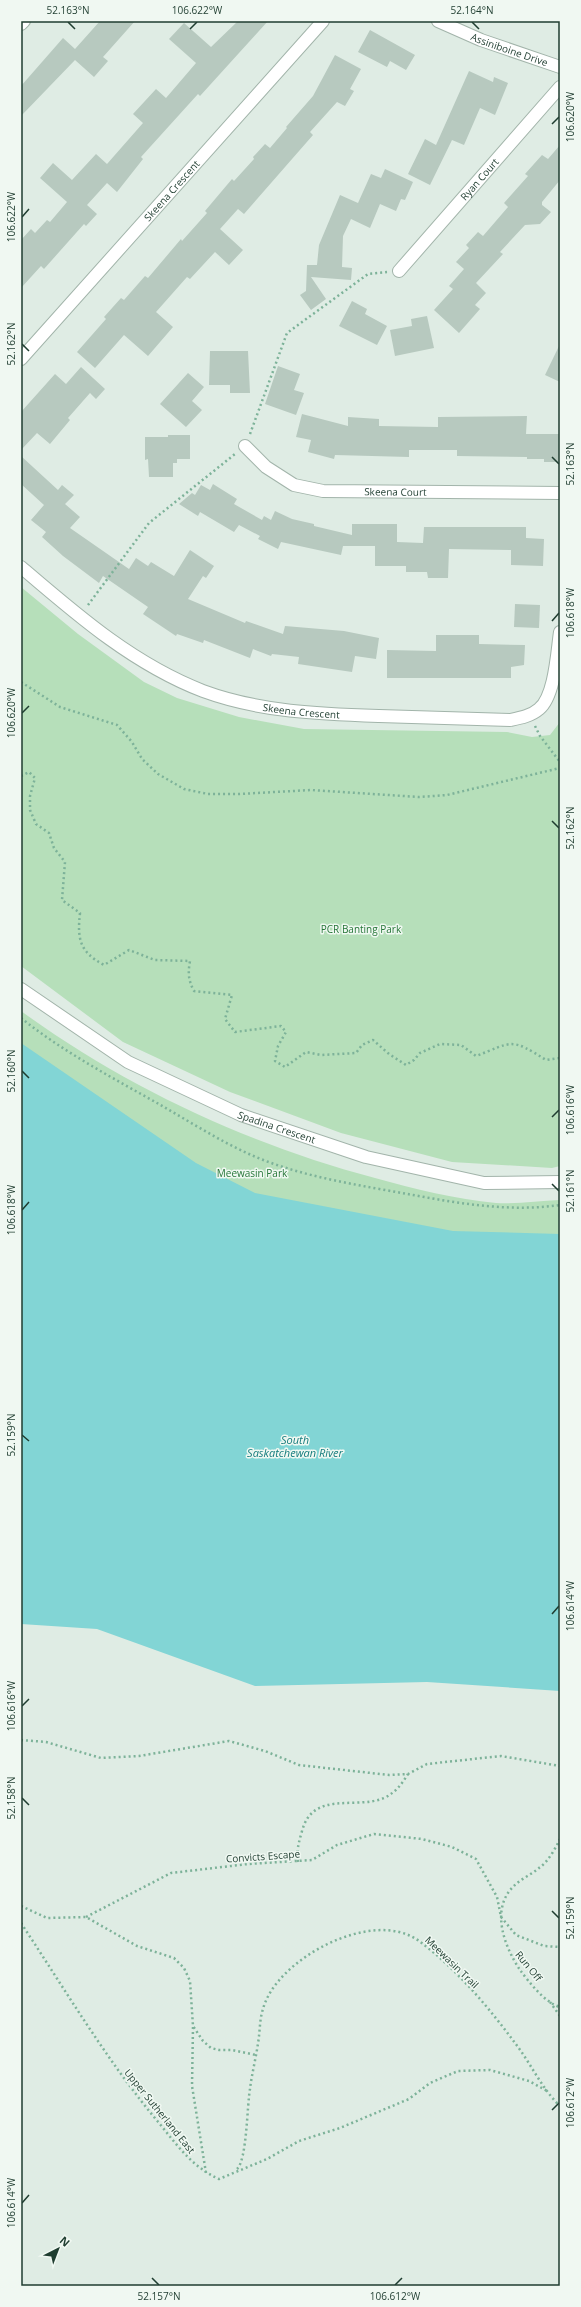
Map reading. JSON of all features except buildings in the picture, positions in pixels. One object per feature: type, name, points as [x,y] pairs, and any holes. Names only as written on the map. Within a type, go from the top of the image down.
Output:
[{"type":"street","points":[[21,24],[24,21]]},
{"type":"street","name":"Skeena Crescent","points":[[21,360],[323,21]]},
{"type":"street","name":"Assiniboine Drive","points":[[438,21],[481,40],[560,67]]},
{"type":"street","name":"Ryan Court","points":[[399,271],[560,87]]},
{"type":"street","name":"Skeena Court","points":[[245,446],[266,467],[294,485],[323,491],[560,493]]},
{"type":"street","name":"Skeena Crescent","points":[[21,567],[112,642],[172,676],[202,690],[239,703],[312,714],[510,720],[521,718],[539,709],[548,696],[560,632]]},
{"type":"street","name":"Spadina Crescent","points":[[21,989],[128,1062],[241,1115],[366,1157],[484,1183],[560,1182]]},
{"type":"path","points":[[257,418],[287,333],[368,274]]},
{"type":"path","points":[[89,604],[149,524],[222,464]]},
{"type":"path","points":[[21,682],[60,707],[117,725],[132,742],[142,759],[158,774],[184,789],[208,794],[239,794],[311,790],[419,797],[447,795],[560,768]]},
{"type":"path","points":[[538,732],[560,762]]},
{"type":"path","points":[[21,776],[28,772],[35,778],[30,796],[30,810],[36,824],[49,833],[54,848],[65,862],[62,900],[80,914],[78,932],[84,951],[104,965],[129,950],[155,960],[190,961],[188,972],[189,983],[194,991],[232,995],[225,1019],[235,1032],[281,1026],[286,1032],[278,1046],[275,1061],[285,1067],[306,1052],[321,1055],[356,1053],[362,1045],[373,1040],[389,1054],[406,1065],[414,1060],[420,1053],[440,1044],[460,1045],[476,1056],[506,1044],[523,1045],[546,1060],[560,1058]]},
{"type":"path","points":[[21,1740],[46,1742],[101,1758],[139,1756],[229,1741],[265,1751],[299,1765],[389,1775],[408,1774],[427,1764],[501,1756],[560,1766]]},
{"type":"path","points":[[298,1862],[296,1852],[305,1821],[317,1809],[338,1802],[372,1801],[385,1798],[400,1787],[408,1774]]},
{"type":"path","name":"Convicts Escape","points":[[86,1917],[171,1873],[248,1864],[312,1860],[337,1845],[374,1834],[422,1839],[452,1847],[476,1859],[497,1897],[501,1917],[516,1935],[544,1946],[560,1947]]},
{"type":"path","name":"Run Off","points":[[560,1839],[541,1867],[515,1885],[505,1900],[501,1917],[501,1929],[509,1953],[525,1976],[550,2002],[560,2016]]},
{"type":"path","points":[[21,1906],[47,1918],[86,1917],[137,1946],[174,1958],[184,1968],[190,1981],[193,2026],[192,2086],[206,2173],[218,2179],[231,2172],[267,2159],[299,2141],[340,2128],[409,2099],[430,2083],[458,2071],[490,2070],[529,2081],[549,2092]]},
{"type":"path","name":"Upper Sutherland East","points":[[21,1923],[125,2083],[189,2159],[206,2173]]},
{"type":"path","name":"Meewasin Trail","points":[[231,2172],[239,2168],[243,2156],[250,2090],[260,2020],[267,1995],[290,1970],[322,1947],[345,1936],[381,1930],[401,1932],[419,1940],[465,1984],[518,2048],[560,2106]]},
{"type":"path","name":"Run Off","points":[[550,2002],[560,2007]]},
{"type":"path","points":[[193,2026],[203,2041],[211,2048],[256,2056]]},
{"type":"green space","name":"PCR Banting Park","points":[[21,587],[78,634],[144,682],[177,698],[239,717],[304,729],[507,732],[532,737],[550,735],[560,722],[560,1166],[552,1168],[452,1162],[341,1133],[230,1092],[123,1042],[21,966]]},
{"type":"green space","name":"Meewasin Park","points":[[21,1011],[61,1039],[146,1089],[235,1131],[281,1148],[375,1178],[450,1196],[496,1203],[560,1200],[560,1244],[497,1249],[238,1204],[21,1057]]},
{"type":"water","name":"South Saskatchewan River","points":[[21,1043],[196,1163],[255,1193],[453,1231],[560,1234],[560,1691],[427,1682],[255,1686],[97,1629],[21,1624]]}]
